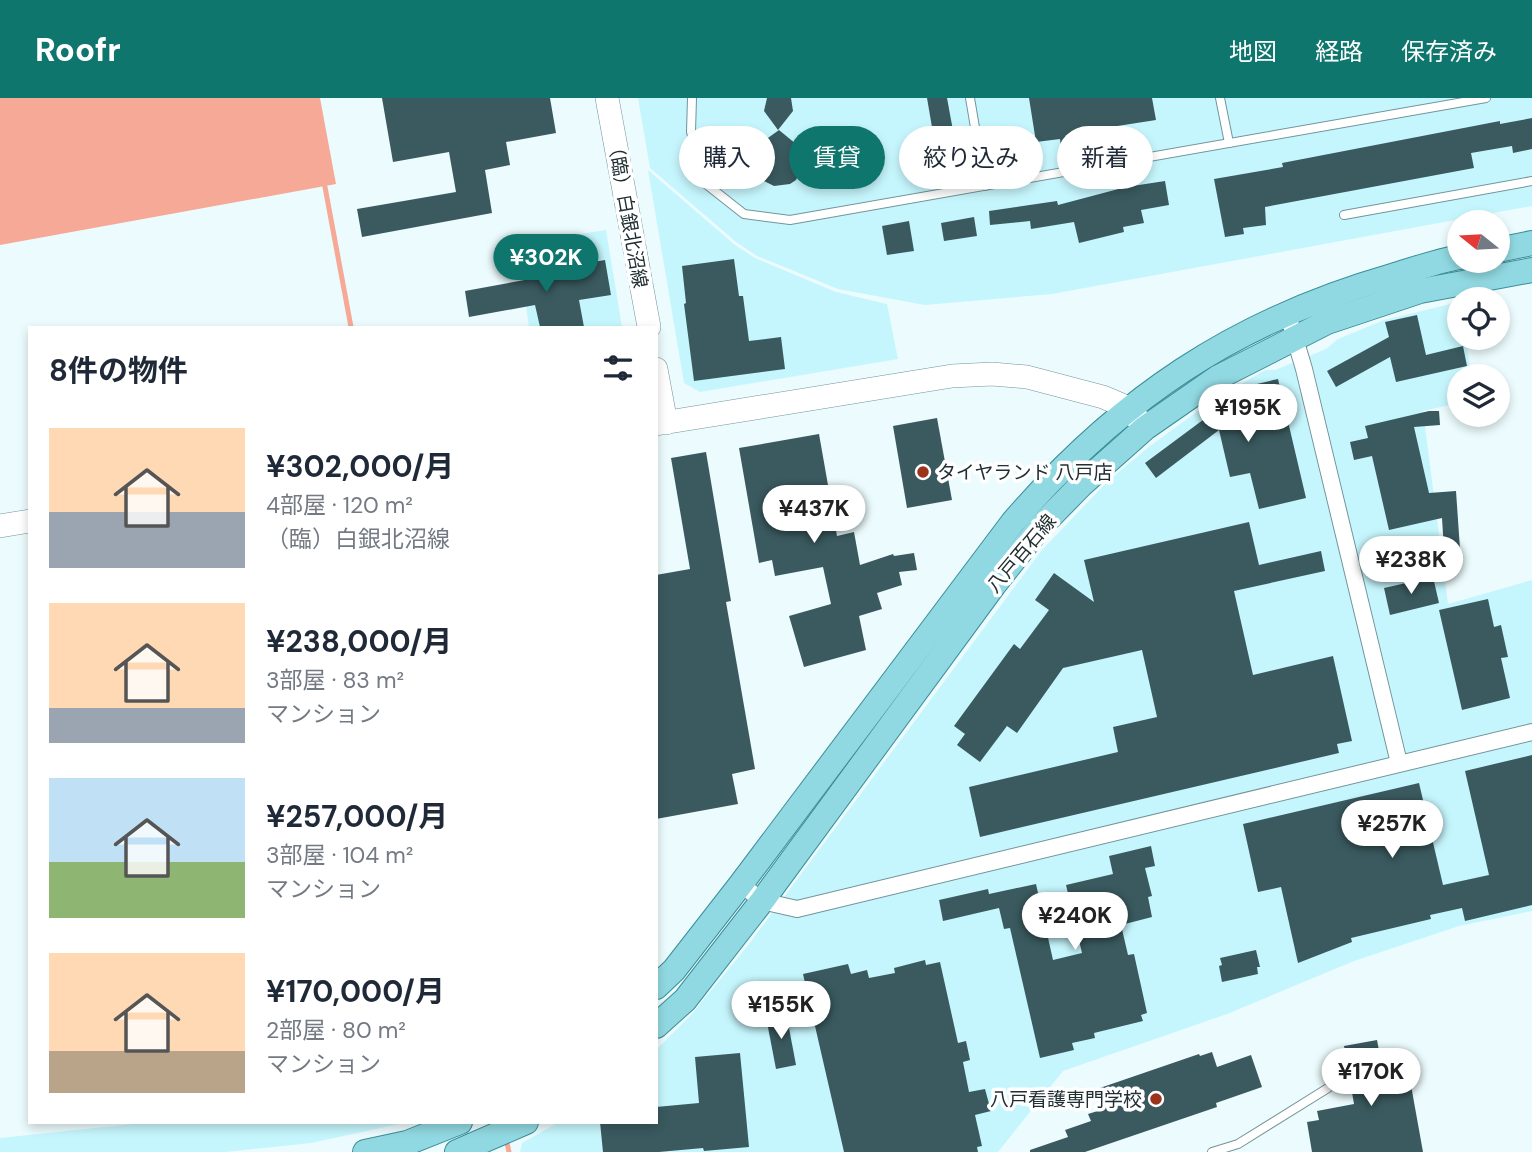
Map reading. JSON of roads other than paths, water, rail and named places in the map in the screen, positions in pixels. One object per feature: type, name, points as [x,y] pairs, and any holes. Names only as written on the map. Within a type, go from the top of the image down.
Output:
[{"type":"main road","points":[[1510,248],[1532,243]]},
{"type":"main road","name":"八戸百石線","points":[[658,985],[674,971],[1013,523],[1051,478],[1129,408],[1206,353],[1287,312],[1357,286],[1447,261]]},
{"type":"main road","name":"八戸百石線","points":[[658,1025],[685,1000],[762,901],[1017,556],[1081,485],[1145,428],[1217,378],[1327,322],[1420,291],[1532,270]]},
{"type":"main road","points":[[365,1152],[409,1147],[456,1124]]},
{"type":"main road","points":[[457,1152],[521,1124]]},
{"type":"street","name":"（臨）白銀北沼線","points":[[607,98],[649,326]]},
{"type":"street","points":[[1287,312],[1296,338],[1399,763]]},
{"type":"street","points":[[658,391],[661,424],[951,376],[992,374],[1027,377],[1103,397],[1129,408],[1145,428]]},
{"type":"street","points":[[0,526],[28,521]]},
{"type":"street","points":[[741,884],[762,901],[797,909],[834,902],[1532,732]]},
{"type":"lane","points":[[692,98],[691,132],[706,184],[744,214],[790,220],[968,189]]},
{"type":"lane","points":[[970,98],[975,126]]},
{"type":"lane","points":[[1220,98],[1229,143]]},
{"type":"lane","points":[[1426,98],[1428,108]]},
{"type":"lane","points":[[1043,176],[1486,98]]},
{"type":"lane","points":[[1344,215],[1532,181]]},
{"type":"lane","points":[[1212,1152],[1238,1144],[1328,1088]]},
{"type":"waterway","points":[[325,187],[351,326]]},
{"type":"waterway","points":[[506,1138],[509,1152]]},
{"type":"place","name":"タイヤランド 八戸店","points":[[923,472]]},
{"type":"place","name":"八戸看護専門学校","points":[[1156,1099]]}]
